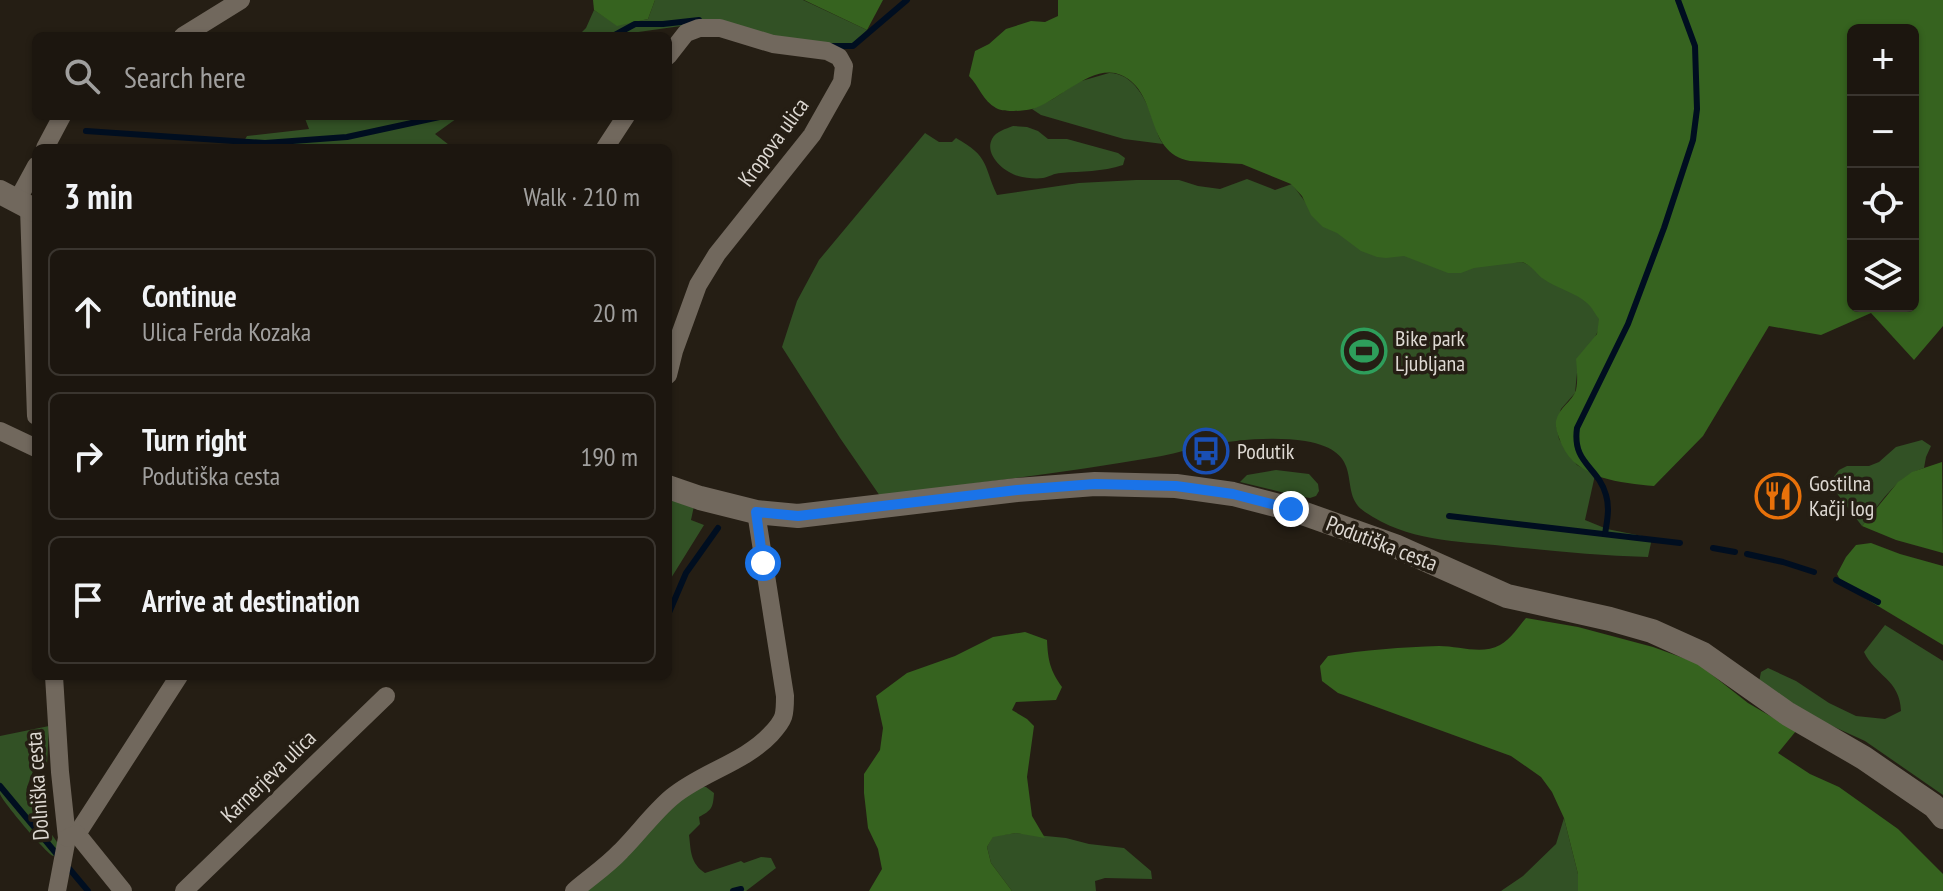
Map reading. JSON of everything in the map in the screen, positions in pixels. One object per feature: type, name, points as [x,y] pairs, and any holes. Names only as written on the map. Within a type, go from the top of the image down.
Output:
[{"type":"street","points":[[189,32],[241,0]]},
{"type":"street","name":"Kropova ulica","points":[[672,51],[686,33],[699,28],[720,28],[773,44],[827,51],[839,57],[844,66],[842,82],[812,135],[717,254],[698,285],[672,359]]},
{"type":"street","points":[[47,144],[60,120]]},
{"type":"street","points":[[608,144],[623,120]]},
{"type":"street","points":[[32,176],[21,203],[32,359]]},
{"type":"street","points":[[0,431],[32,446]]},
{"type":"street","name":"Podutiška cesta","points":[[672,488],[756,512],[798,516],[1095,484],[1176,486],[1233,494],[1291,509],[1395,546],[1507,596],[1652,631],[1703,654],[1788,714],[1864,758],[1934,806],[1943,817]]},
{"type":"street","points":[[574,891],[620,854],[656,811],[674,796],[749,752],[769,736],[785,717],[785,696],[756,512]]},
{"type":"street","name":"Dolniška cesta","points":[[54,680],[60,772],[70,841],[59,883]]},
{"type":"street","points":[[123,891],[70,841],[176,680]]},
{"type":"street","name":"Karnerjeva ulica","points":[[184,891],[386,696]]},
{"type":"green space","points":[[593,0],[655,0],[648,19],[617,26],[594,10]]},
{"type":"green space","points":[[655,0],[803,0],[867,30],[856,43],[829,45],[681,26],[638,32],[582,32],[594,10],[617,25],[648,19]]},
{"type":"green space","points":[[804,0],[883,0],[867,30]]},
{"type":"green space","points":[[1058,0],[1943,0],[1943,326],[1914,360],[1871,313],[1821,335],[1769,326],[1703,436],[1654,486],[1601,477],[1578,465],[1569,456],[1556,427],[1558,416],[1576,390],[1576,359],[1597,334],[1599,319],[1587,303],[1548,282],[1522,262],[1448,273],[1404,256],[1377,257],[1361,251],[1337,233],[1323,227],[1311,215],[1302,196],[1291,184],[1242,164],[1190,161],[1175,155],[1158,135],[1134,83],[1121,75],[1110,72],[1087,78],[1032,109],[998,109],[984,97],[969,76],[975,51],[1006,29],[1031,21],[1045,22],[1058,16]]},
{"type":"green space","points":[[1109,73],[1118,74],[1138,89],[1163,144],[1124,139],[1041,115],[1032,109],[1078,82]]},
{"type":"green space","points":[[306,120],[454,120],[435,134],[448,144],[242,144],[247,136],[309,129]]},
{"type":"green space","points":[[1013,126],[1038,131],[1048,139],[1067,139],[1118,153],[1125,158],[1123,165],[1058,173],[1043,178],[1018,176],[1002,167],[993,157],[990,145],[994,136]]},
{"type":"green space","points":[[925,133],[939,142],[952,142],[956,138],[975,151],[984,162],[997,195],[1079,183],[1136,180],[1179,180],[1220,189],[1247,179],[1275,190],[1292,184],[1306,203],[1505,263],[1522,262],[1597,295],[1603,321],[1577,373],[1575,393],[1561,409],[1556,424],[1559,439],[1577,465],[1595,475],[1585,520],[1607,529],[1652,538],[1648,557],[1450,541],[1398,529],[1381,522],[1356,504],[1345,463],[1338,454],[1325,446],[1293,440],[1227,442],[1122,463],[880,496],[782,347],[797,301],[819,260]]},
{"type":"green space","points":[[1922,440],[1931,446],[1924,468],[1897,484],[1862,526],[1832,487],[1833,478],[1847,466],[1869,466],[1879,462],[1896,447]]},
{"type":"green space","points":[[1942,462],[1943,553],[1896,540],[1862,526],[1898,482],[1912,472]]},
{"type":"green space","points":[[1276,470],[1309,474],[1318,484],[1319,491],[1310,498],[1240,482],[1247,475]]},
{"type":"green space","points":[[672,498],[694,506],[691,520],[704,525],[672,577]]},
{"type":"green space","points":[[1871,543],[1943,566],[1943,645],[1843,585],[1837,574],[1846,557],[1856,545]]},
{"type":"green space","points":[[1526,618],[1578,627],[1653,647],[1697,663],[1748,703],[1796,731],[1778,753],[1810,774],[1839,787],[1898,829],[1943,874],[1943,891],[1578,891],[1578,874],[1564,818],[1541,777],[1511,756],[1338,693],[1322,681],[1320,666],[1328,656],[1425,646],[1493,648],[1511,636]]},
{"type":"green space","points":[[1885,625],[1943,661],[1943,795],[1865,741],[1819,720],[1759,682],[1761,672],[1768,668],[1856,716],[1885,719],[1901,711],[1900,700],[1892,685],[1864,652]]},
{"type":"green space","points":[[1025,632],[1047,640],[1050,665],[1062,687],[1056,700],[1016,702],[1012,710],[1034,726],[1027,777],[1032,816],[1045,838],[1016,833],[993,837],[987,847],[991,863],[1012,891],[869,891],[882,869],[878,849],[868,828],[864,793],[864,774],[880,750],[883,728],[876,696],[907,673],[955,656],[993,637]]},
{"type":"green space","points":[[49,726],[47,765],[35,766],[27,787],[37,813],[59,845],[60,852],[53,856],[24,826],[0,794],[0,736]]},
{"type":"green space","points":[[695,787],[706,787],[714,793],[711,808],[699,817],[700,824],[689,835],[692,856],[700,869],[705,873],[761,857],[771,858],[776,868],[746,891],[585,891]]},
{"type":"green space","points":[[1564,818],[1578,874],[1578,891],[1501,891],[1523,876],[1556,844]]},
{"type":"green space","points":[[1016,833],[1124,848],[1151,871],[1152,879],[1105,878],[1095,881],[1096,891],[1012,891],[991,863],[987,847],[993,836]]},
{"type":"waterway","points":[[831,46],[853,46],[907,0]]},
{"type":"waterway","points":[[1605,534],[1606,495],[1578,450],[1577,428],[1628,324],[1693,140],[1697,109],[1695,46],[1678,0]]},
{"type":"waterway","points":[[620,32],[635,24],[699,20]]},
{"type":"waterway","points":[[86,131],[265,143],[347,137],[426,120]]},
{"type":"waterway","points":[[1449,516],[1680,543]]},
{"type":"waterway","points":[[672,606],[686,573],[718,528]]},
{"type":"waterway","points":[[1713,548],[1735,552]]},
{"type":"waterway","points":[[1747,554],[1814,572]]},
{"type":"waterway","points":[[1836,580],[1878,602]]},
{"type":"waterway","points":[[0,786],[60,858]]},
{"type":"waterway","points":[[67,866],[88,891]]},
{"type":"waterway","points":[[733,891],[741,889]]},
{"type":"place","name":"Bike park Ljubljana","points":[[1364,351]]},
{"type":"place","name":"Podutik","points":[[1206,451]]},
{"type":"place","name":"Gostilna Kačji log","points":[[1778,496]]},
{"type":"route","points":[[763,563],[756,512],[798,516],[1095,484],[1176,486],[1233,494],[1291,509]]}]
